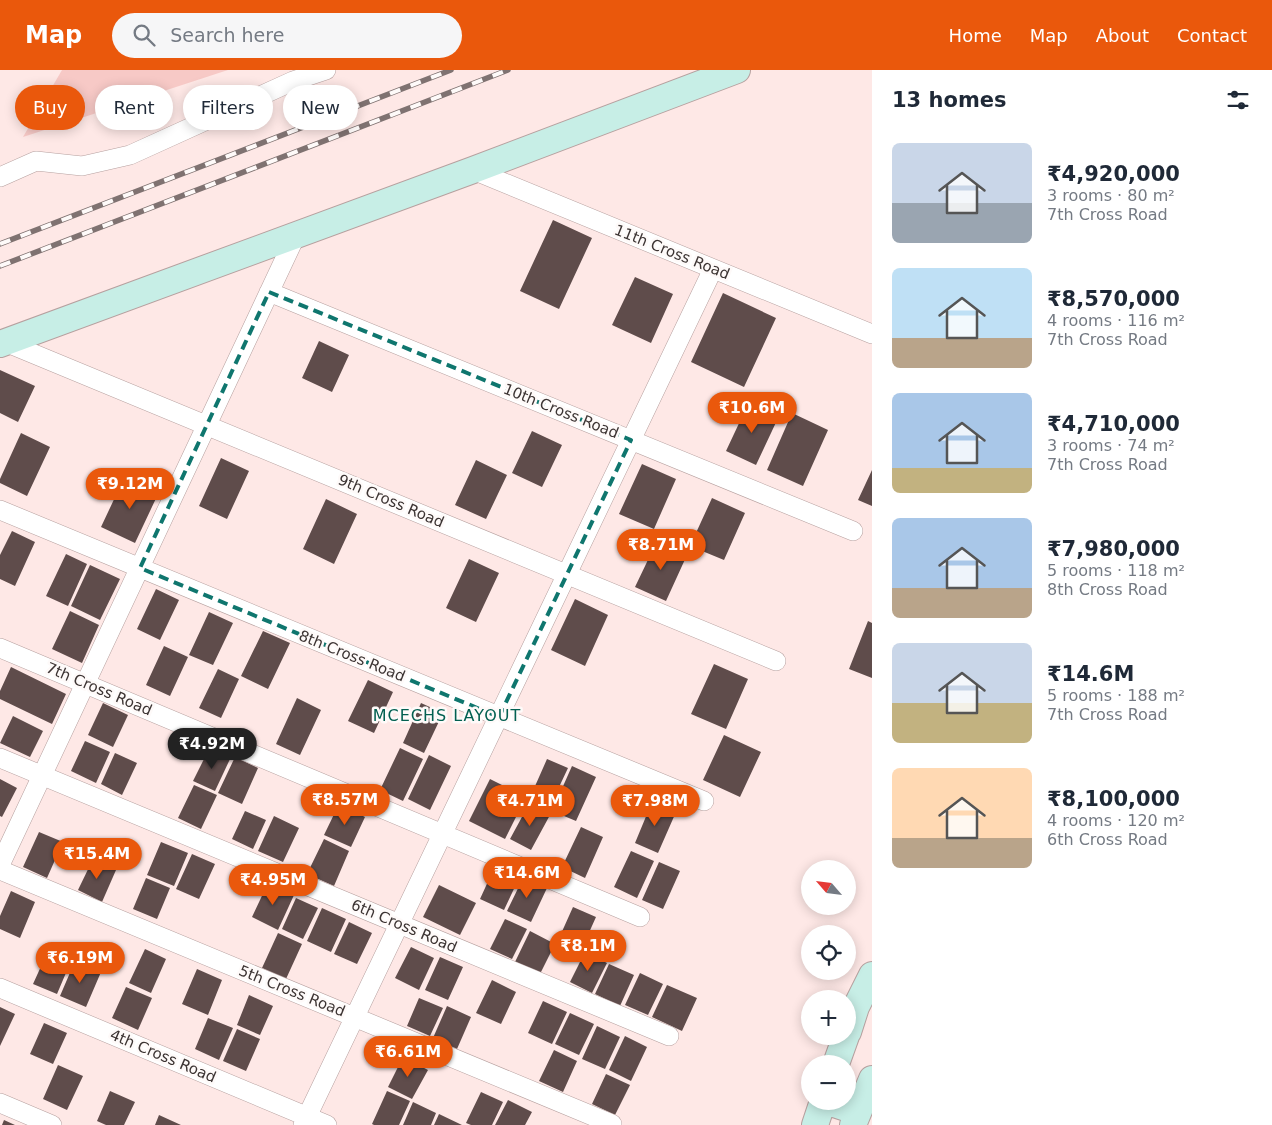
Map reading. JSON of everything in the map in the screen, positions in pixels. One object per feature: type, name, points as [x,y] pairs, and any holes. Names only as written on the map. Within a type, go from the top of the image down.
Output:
[{"type":"street","points":[[0,177],[36,161],[82,166],[130,155],[293,81],[326,70]]},
{"type":"street","points":[[3,343],[473,170],[737,70]]},
{"type":"street","name":"11th Cross Road","points":[[473,170],[872,334]]},
{"type":"street","points":[[0,865],[297,234]]},
{"type":"street","points":[[305,1121],[713,269]]},
{"type":"street","name":"10th Cross Road","points":[[269,292],[854,530]]},
{"type":"street","name":"9th Cross Road","points":[[3,343],[207,425],[776,661]]},
{"type":"street","name":"8th Cross Road","points":[[0,510],[704,801]]},
{"type":"street","name":"7th Cross Road","points":[[0,648],[640,917]]},
{"type":"street","name":"6th Cross Road","points":[[0,758],[669,1036]]},
{"type":"street","name":"5th Cross Road","points":[[0,870],[612,1124]]},
{"type":"street","points":[[856,1007],[872,975]]},
{"type":"street","name":"4th Cross Road","points":[[0,988],[305,1121],[327,1125]]},
{"type":"street","points":[[840,1110],[856,1119],[872,1079]]},
{"type":"street","points":[[0,1103],[52,1125]]},
{"type":"street","points":[[815,1125],[821,1110]]},
{"type":"highlighted area","points":[[269,292],[631,440],[499,717],[140,568]]},
{"type":"shaded area","points":[[62,70],[228,70],[173,88],[173,85],[95,85],[95,113],[85,117],[85,85],[53,85]]},
{"type":"shaded area","points":[[27,130],[44,130],[23,137]]},
{"type":"building","points":[[553,220],[592,238],[559,309],[520,291]]},
{"type":"building","points":[[635,277],[673,294],[651,343],[612,325]]},
{"type":"building","points":[[723,293],[776,318],[744,387],[691,362]]},
{"type":"building","points":[[319,341],[349,355],[332,392],[302,378]]},
{"type":"building","points":[[0,370],[35,386],[18,422],[0,413]]},
{"type":"building","points":[[749,402],[779,416],[756,465],[726,451]]},
{"type":"building","points":[[792,413],[828,430],[803,486],[767,470]]},
{"type":"building","points":[[532,431],[562,445],[542,487],[512,473]]},
{"type":"building","points":[[21,433],[50,447],[27,496],[0,483],[0,479]]},
{"type":"building","points":[[221,458],[249,471],[227,519],[199,506]]},
{"type":"building","points":[[476,460],[507,475],[486,519],[455,505]]},
{"type":"building","points":[[642,464],[676,479],[654,529],[619,514]]},
{"type":"building","points":[[872,470],[872,506],[858,500]]},
{"type":"building","points":[[125,476],[159,492],[135,543],[101,527]]},
{"type":"building","points":[[712,498],[745,513],[724,560],[690,546]]},
{"type":"building","points":[[326,499],[357,514],[334,564],[303,549]]},
{"type":"building","points":[[12,531],[35,542],[15,586],[0,579],[0,555]]},
{"type":"building","points":[[657,541],[687,555],[666,601],[635,587]]},
{"type":"building","points":[[66,554],[87,564],[68,606],[46,596]]},
{"type":"building","points":[[469,559],[499,573],[476,622],[446,608]]},
{"type":"building","points":[[90,565],[120,579],[100,620],[71,606]]},
{"type":"building","points":[[156,589],[179,600],[160,640],[137,629]]},
{"type":"building","points":[[575,599],[608,615],[585,666],[551,650]]},
{"type":"building","points":[[70,611],[99,625],[82,663],[52,649]]},
{"type":"building","points":[[209,612],[233,623],[213,665],[189,655]]},
{"type":"building","points":[[868,621],[872,623],[872,678],[849,669]]},
{"type":"building","points":[[263,631],[290,643],[268,689],[241,676]]},
{"type":"building","points":[[164,646],[188,657],[170,696],[146,685]]},
{"type":"building","points":[[714,664],[748,679],[726,729],[691,714]]},
{"type":"building","points":[[11,667],[66,694],[52,724],[0,699],[0,691]]},
{"type":"building","points":[[218,669],[239,679],[221,718],[199,708]]},
{"type":"building","points":[[368,680],[393,692],[374,733],[348,721]]},
{"type":"building","points":[[297,698],[321,710],[300,755],[276,744]]},
{"type":"building","points":[[103,703],[128,715],[113,747],[88,735]]},
{"type":"building","points":[[421,703],[443,713],[424,753],[403,743]]},
{"type":"building","points":[[13,716],[43,731],[30,757],[0,743]]},
{"type":"building","points":[[724,735],[761,752],[740,797],[703,780]]},
{"type":"building","points":[[85,741],[110,752],[96,783],[71,771]]},
{"type":"building","points":[[400,748],[423,759],[403,801],[380,790]]},
{"type":"building","points":[[209,749],[230,759],[215,791],[193,781]]},
{"type":"building","points":[[115,753],[137,763],[122,795],[101,784]]},
{"type":"building","points":[[429,755],[451,766],[430,810],[408,799]]},
{"type":"building","points":[[235,757],[258,768],[242,804],[218,793]]},
{"type":"building","points":[[547,759],[568,768],[552,802],[532,793]]},
{"type":"building","points":[[572,766],[596,777],[576,821],[552,811]]},
{"type":"building","points":[[0,779],[17,788],[2,817],[0,816]]},
{"type":"building","points":[[490,779],[526,797],[505,839],[469,821]]},
{"type":"building","points":[[194,785],[217,795],[201,829],[178,818]]},
{"type":"building","points":[[652,802],[676,812],[658,853],[635,843]]},
{"type":"building","points":[[339,804],[365,817],[351,847],[324,835]]},
{"type":"building","points":[[529,804],[550,815],[531,850],[510,839]]},
{"type":"building","points":[[245,811],[266,820],[253,849],[232,839]]},
{"type":"building","points":[[274,816],[299,828],[283,862],[258,851]]},
{"type":"building","points":[[581,827],[603,837],[585,878],[562,867]]},
{"type":"building","points":[[39,832],[63,842],[47,878],[23,867]]},
{"type":"building","points":[[324,839],[349,851],[334,886],[307,874]]},
{"type":"building","points":[[161,842],[188,853],[174,886],[147,875]]},
{"type":"building","points":[[631,851],[654,861],[637,898],[614,887]]},
{"type":"building","points":[[192,854],[215,864],[199,899],[176,889]]},
{"type":"building","points":[[93,859],[116,870],[102,902],[78,890]]},
{"type":"building","points":[[659,862],[680,871],[663,909],[642,900]]},
{"type":"building","points":[[496,864],[520,876],[504,910],[480,899]]},
{"type":"building","points":[[524,876],[547,888],[531,922],[507,911]]},
{"type":"building","points":[[146,878],[170,888],[157,919],[133,909]]},
{"type":"building","points":[[268,883],[294,895],[278,930],[252,917]]},
{"type":"building","points":[[439,885],[476,903],[460,935],[423,917]]},
{"type":"building","points":[[11,891],[35,902],[20,938],[0,929],[0,916]]},
{"type":"building","points":[[296,898],[318,908],[303,939],[282,929]]},
{"type":"building","points":[[573,907],[596,917],[583,946],[560,936]]},
{"type":"building","points":[[322,908],[346,919],[331,952],[307,941]]},
{"type":"building","points":[[505,919],[527,929],[512,959],[490,949]]},
{"type":"building","points":[[349,922],[372,933],[357,964],[334,954]]},
{"type":"building","points":[[530,931],[555,944],[540,974],[515,962]]},
{"type":"building","points":[[278,933],[302,944],[286,979],[262,968]]},
{"type":"building","points":[[411,947],[434,958],[419,990],[395,978]]},
{"type":"building","points":[[145,949],[166,959],[151,993],[129,983]]},
{"type":"building","points":[[48,951],[71,961],[57,994],[33,984]]},
{"type":"building","points":[[585,952],[607,963],[592,993],[570,982]]},
{"type":"building","points":[[440,957],[463,967],[448,1000],[425,990]]},
{"type":"building","points":[[75,961],[101,972],[86,1007],[60,996]]},
{"type":"building","points":[[609,964],[634,975],[620,1006],[595,994]]},
{"type":"building","points":[[197,969],[222,980],[208,1015],[182,1004]]},
{"type":"building","points":[[640,973],[663,984],[648,1015],[625,1005]]},
{"type":"building","points":[[492,980],[516,992],[501,1024],[476,1013]]},
{"type":"building","points":[[667,985],[697,998],[682,1031],[652,1017]]},
{"type":"building","points":[[126,987],[152,998],[138,1030],[112,1018]]},
{"type":"building","points":[[249,995],[273,1006],[260,1035],[237,1025]]},
{"type":"building","points":[[419,998],[443,1008],[430,1036],[407,1026]]},
{"type":"building","points":[[543,1001],[567,1012],[552,1044],[528,1033]]},
{"type":"building","points":[[447,1006],[471,1017],[457,1049],[433,1038]]},
{"type":"building","points":[[0,1007],[15,1014],[0,1046]]},
{"type":"building","points":[[570,1013],[594,1024],[579,1055],[555,1044]]},
{"type":"building","points":[[208,1018],[233,1028],[219,1060],[195,1049]]},
{"type":"building","points":[[44,1023],[67,1033],[53,1064],[30,1054]]},
{"type":"building","points":[[597,1026],[620,1037],[605,1069],[582,1059]]},
{"type":"building","points":[[237,1029],[260,1039],[246,1071],[223,1061]]},
{"type":"building","points":[[625,1036],[647,1047],[631,1081],[609,1070]]},
{"type":"building","points":[[554,1050],[577,1061],[563,1092],[539,1081]]},
{"type":"building","points":[[403,1057],[428,1070],[412,1099],[388,1087]]},
{"type":"building","points":[[58,1065],[83,1076],[67,1110],[43,1099]]},
{"type":"building","points":[[606,1074],[630,1085],[615,1115],[592,1104]]},
{"type":"building","points":[[110,1091],[135,1102],[124,1125],[106,1125],[97,1121]]},
{"type":"building","points":[[387,1091],[410,1101],[399,1125],[374,1125],[372,1124]]},
{"type":"building","points":[[481,1092],[503,1102],[492,1125],[471,1125],[466,1123]]},
{"type":"building","points":[[508,1100],[532,1112],[525,1125],[495,1125]]},
{"type":"building","points":[[413,1102],[436,1113],[431,1125],[403,1125]]},
{"type":"building","points":[[439,1114],[462,1125],[434,1125]]},
{"type":"building","points":[[159,1115],[181,1125],[155,1125]]},
{"type":"building","points":[[4,1120],[15,1125],[2,1125]]},
{"type":"railway","points":[[0,244],[451,70]]},
{"type":"railway","points":[[0,266],[508,70]]},
{"type":"district","name":"MCECHS LAYOUT","points":[[447,715]]}]
